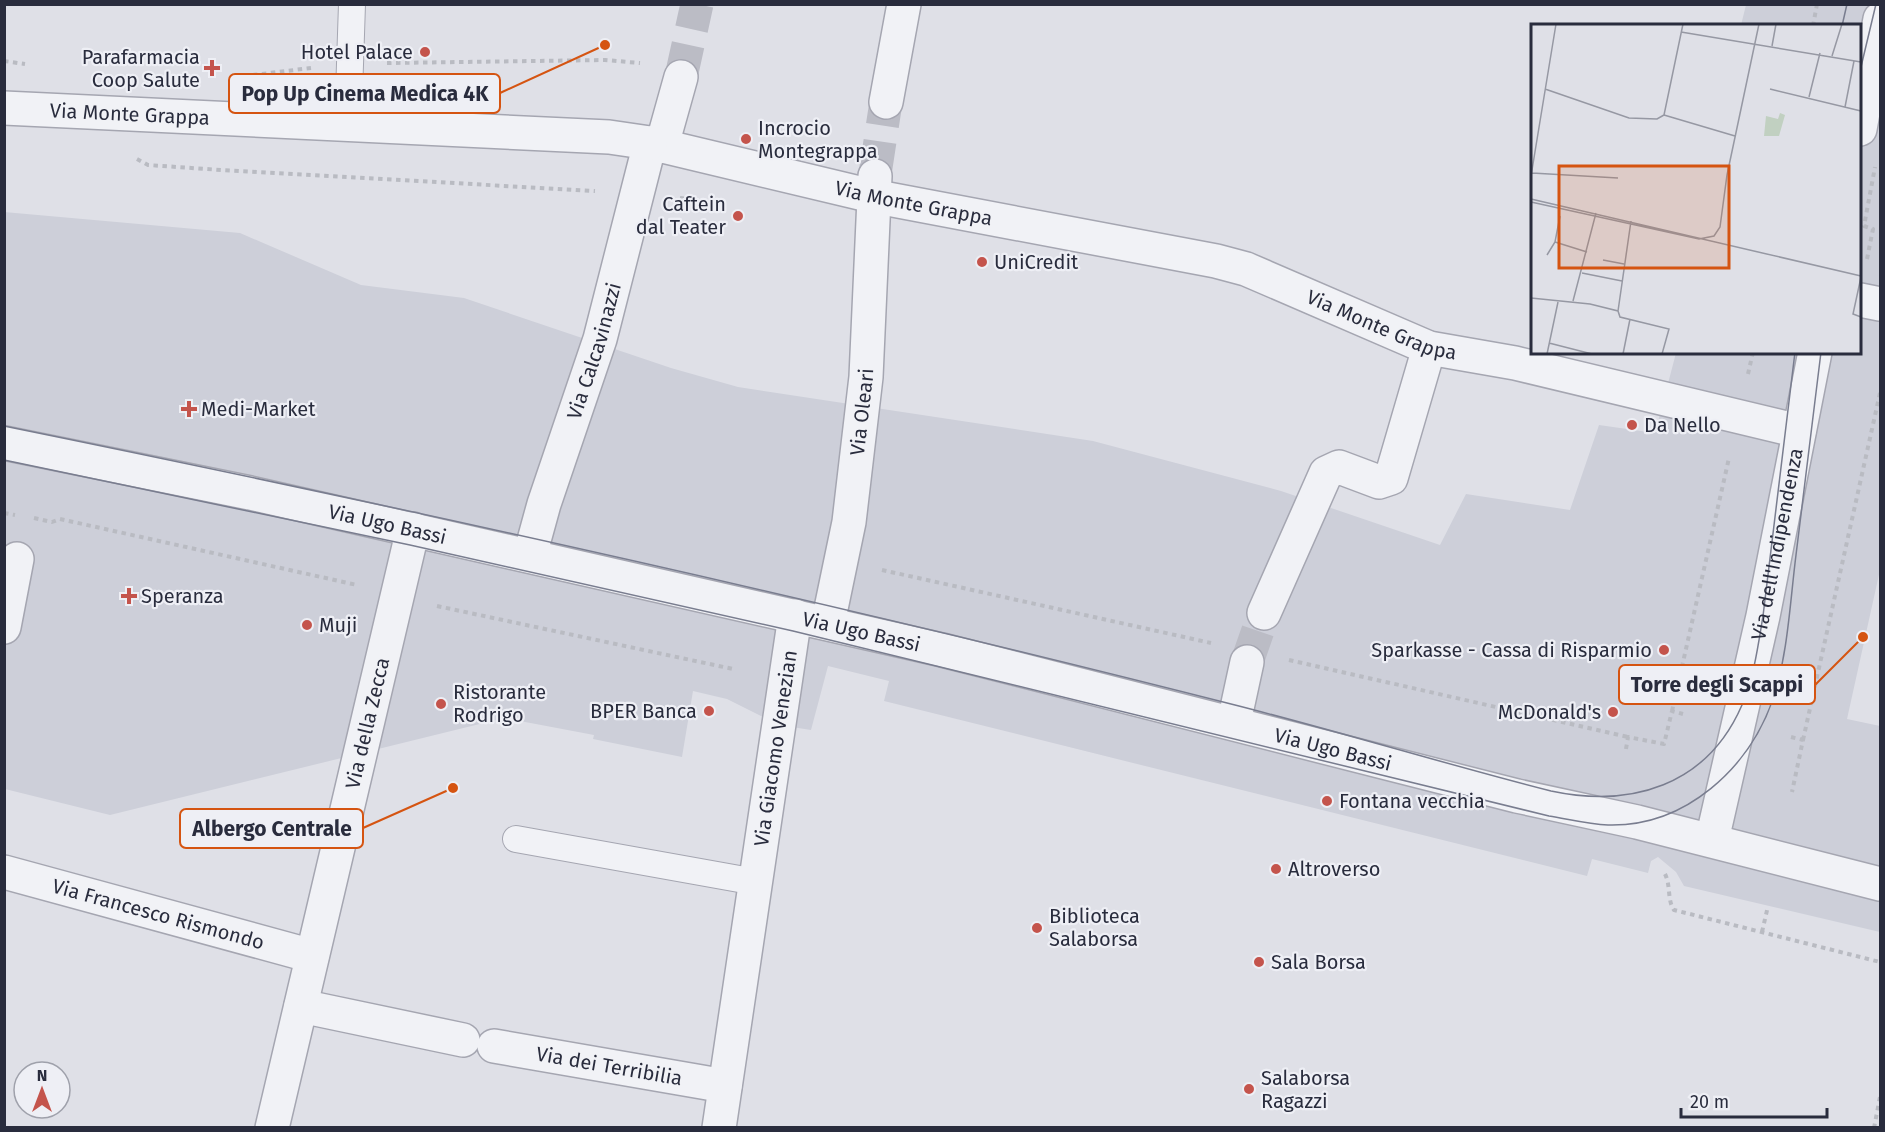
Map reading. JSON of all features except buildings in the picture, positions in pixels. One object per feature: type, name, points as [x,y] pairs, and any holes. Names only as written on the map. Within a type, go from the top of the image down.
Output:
[{"type":"street","points":[[886,102],[904,4]]},
{"type":"street","points":[[1861,124],[1881,20]]},
{"type":"street","name":"Via Calcavinazzi","points":[[530,555],[544,504],[600,339],[656,144],[681,77]]},
{"type":"street","name":"Via Monte Grappa","points":[[4,108],[609,137],[656,144],[874,185],[1246,269],[1429,348],[1515,363],[1799,431]]},
{"type":"street","name":"Via Oleari","points":[[828,623],[849,522],[866,377],[874,185]]},
{"type":"street","points":[[1861,300],[1881,304]]},
{"type":"street","points":[[1264,613],[1326,473],[1339,467],[1379,482],[1391,478],[1429,348]]},
{"type":"street","name":"Via dell'Indipendenza","points":[[1712,840],[1763,616],[1815,354]]},
{"type":"street","name":"Via Ugo Bassi","points":[[4,442],[413,529],[828,623],[1234,722],[1517,796],[1712,840],[1881,884]]},
{"type":"street","name":"Via della Zecca","points":[[272,1128],[413,529]]},
{"type":"street","points":[[4,627],[17,559]]},
{"type":"street","name":"Via Giacomo Venezian","points":[[719,1128],[795,616]]},
{"type":"street","points":[[1234,722],[1247,662]]},
{"type":"street","name":"Via Francesco Rismondo","points":[[4,872],[312,956]]},
{"type":"street","name":"Via dei Terribilia","points":[[301,1006],[478,1043],[725,1086]]},
{"type":"lane","points":[[348,124],[352,4]]},
{"type":"lane","points":[[516,839],[756,882]]},
{"type":"path","points":[[1813,24],[1817,4]]},
{"type":"path","points":[[385,63],[605,60],[650,64]]},
{"type":"path","points":[[128,158],[140,159],[148,165],[221,171],[607,192]]},
{"type":"path","points":[[1866,262],[1873,229],[1864,226],[1876,161]]},
{"type":"path","points":[[1746,386],[1753,354]]},
{"type":"path","points":[[1792,792],[1881,393]]},
{"type":"path","points":[[1626,749],[1628,737],[1664,744],[1730,452]]},
{"type":"path","points":[[60,519],[358,585]]},
{"type":"path","points":[[428,604],[733,669]]},
{"type":"path","points":[[1672,711],[1683,714]]},
{"type":"path","points":[[1791,737],[1803,740]]},
{"type":"path","points":[[1663,870],[1670,885],[1670,904],[1674,910],[1881,962]]},
{"type":"path","points":[[1761,932],[1768,906]]},
{"type":"path","points":[[1874,1128],[1881,1097]]},
{"type":"shaded area","points":[[1746,5],[1880,5],[1880,570],[1847,719],[1880,726],[1880,932],[1684,886],[1676,872],[1658,857],[1651,861],[1648,873],[1592,859],[1587,876],[884,701],[889,681],[828,666],[811,730],[779,725],[727,699],[693,691],[682,757],[593,739],[594,735],[504,718],[110,815],[5,789],[4,212],[240,233],[361,285],[464,298],[671,368],[738,387],[1093,441],[1281,491],[1440,545],[1466,494],[1570,510],[1599,425],[1655,433],[1676,354],[1861,354],[1861,24],[1741,24]]},
{"type":"tunnel","points":[[681,77],[697,4]]},
{"type":"tunnel","points":[[875,174],[886,102]]},
{"type":"tunnel","points":[[1247,662],[1264,613]]},
{"type":"tram line","points":[[1842,24],[1847,4]]},
{"type":"tram line","points":[[1861,67],[1876,4]]},
{"type":"tram line","points":[[4,426],[313,490],[775,593],[1235,705],[1551,791],[1581,796],[1610,796],[1637,793],[1663,785],[1687,772],[1709,755],[1727,733],[1742,705],[1753,672],[1763,616],[1795,354]]},
{"type":"tram line","points":[[4,460],[410,545],[793,631],[1549,816],[1608,825],[1636,823],[1663,816],[1711,789],[1731,770],[1748,748],[1762,724],[1773,699],[1785,646],[1821,354]]},
{"type":"place","name":"Pop Up Cinema Medica 4K","points":[[605,45]]},
{"type":"place","name":"Hotel Palace","points":[[425,52]]},
{"type":"place","name":"Parafarmacia Coop Salute","points":[[212,68]]},
{"type":"place","name":"Incrocio Montegrappa","points":[[746,139]]},
{"type":"place","name":"Caftein dal Teater","points":[[738,216]]},
{"type":"place","name":"UniCredit","points":[[982,262]]},
{"type":"place","name":"Medi-Market","points":[[189,409]]},
{"type":"place","name":"Da Nello","points":[[1632,425]]},
{"type":"place","name":"Speranza","points":[[129,596]]},
{"type":"place","name":"Muji","points":[[307,625]]},
{"type":"place","name":"Torre degli Scappi","points":[[1863,637]]},
{"type":"place","name":"Sparkasse - Cassa di Risparmio","points":[[1664,650]]},
{"type":"place","name":"Ristorante Rodrigo","points":[[441,704]]},
{"type":"place","name":"BPER Banca","points":[[709,711]]},
{"type":"place","name":"McDonald's","points":[[1613,712]]},
{"type":"place","name":"Albergo Centrale","points":[[453,788]]},
{"type":"place","name":"Fontana vecchia","points":[[1327,801]]},
{"type":"place","name":"Altroverso","points":[[1276,869]]},
{"type":"place","name":"Biblioteca Salaborsa","points":[[1037,928]]},
{"type":"place","name":"Sala Borsa","points":[[1259,962]]},
{"type":"place","name":"Salaborsa Ragazzi","points":[[1249,1089]]}]
